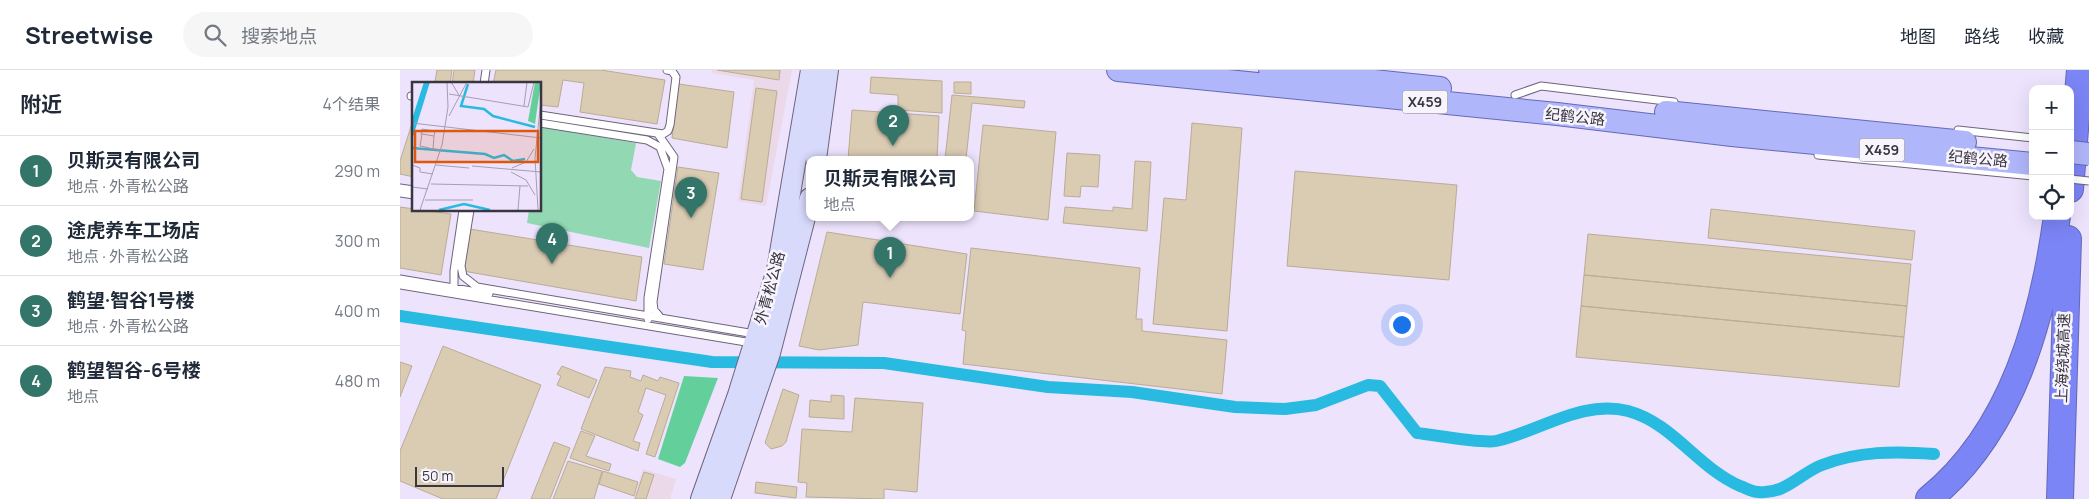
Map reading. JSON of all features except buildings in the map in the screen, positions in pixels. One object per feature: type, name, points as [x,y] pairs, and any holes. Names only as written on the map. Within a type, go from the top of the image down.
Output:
[{"type":"highway","points":[[2077,142],[2079,70]]},
{"type":"highway","points":[[2071,175],[2079,70]]},
{"type":"highway","points":[[1929,499],[1965,463],[1987,433],[2014,384],[2031,342],[2043,298],[2056,220]]},
{"type":"highway","name":"上海绕城高速","points":[[2060,499],[2069,220]]},
{"type":"main road","name":"外青松公路","points":[[720,499],[747,396],[776,270],[812,70]]},
{"type":"main road","points":[[816,156],[828,70]]},
{"type":"main road","name":"纪鹤公路","points":[[1118,70],[1271,87],[1557,114],[2029,148]]},
{"type":"main road","name":"纪鹤公路","points":[[1270,70],[1515,96],[1733,127],[2029,164]]},
{"type":"main road","points":[[2074,167],[2089,169]]},
{"type":"main road","name":"外青松公路","points":[[759,345],[806,210]]},
{"type":"main road","name":"外青松公路","points":[[701,499],[747,396]]},
{"type":"lane","points":[[541,115],[658,134],[668,131],[676,77],[672,71],[667,70]]},
{"type":"lane","points":[[1515,96],[1541,86],[1678,102]]},
{"type":"lane","points":[[1557,114],[1580,125]]},
{"type":"lane","points":[[541,118],[558,126]]},
{"type":"lane","points":[[541,123],[647,140],[660,146],[665,155],[668,169],[646,315],[648,320],[656,326]]},
{"type":"lane","points":[[1954,130],[2029,138]]},
{"type":"lane","points":[[658,134],[674,157],[653,302],[654,310],[660,317]]},
{"type":"lane","points":[[1810,154],[2029,176]]},
{"type":"lane","points":[[2074,179],[2089,181]]},
{"type":"lane","points":[[453,290],[463,211]]},
{"type":"lane","points":[[470,211],[461,266],[463,276],[477,286],[536,298],[660,317],[759,345]]},
{"type":"lane","points":[[400,279],[759,345]]},
{"type":"lane","points":[[400,285],[453,290],[521,300],[536,298]]},
{"type":"shaded area","points":[[712,70],[792,70],[766,206],[738,201],[754,80],[712,73]]},
{"type":"shaded area","points":[[643,469],[676,479],[670,499],[634,499]]},
{"type":"green space","points":[[541,127],[636,143],[631,170],[637,177],[661,181],[649,248],[527,223],[529,211],[541,211]]},
{"type":"green space","points":[[684,376],[718,378],[685,463],[680,467],[658,459]]},
{"type":"waterway","points":[[400,316],[712,362],[884,363],[1048,387],[1132,392],[1235,407],[1285,409],[1316,405],[1368,385],[1380,386],[1417,433],[1489,442],[1512,437],[1578,413],[1594,409],[1611,408],[1628,411],[1659,425],[1725,478],[1756,492],[1768,492],[1784,487],[1822,465],[1849,457],[1891,452],[1934,454]]},
{"type":"place","name":"途虎养车工场店","points":[[893,146]]},
{"type":"place","name":"鹤望·智谷1号楼","points":[[691,218]]},
{"type":"place","name":"鹤望智谷-6号楼","points":[[552,264]]},
{"type":"place","name":"贝斯灵有限公司","points":[[890,278]]}]
